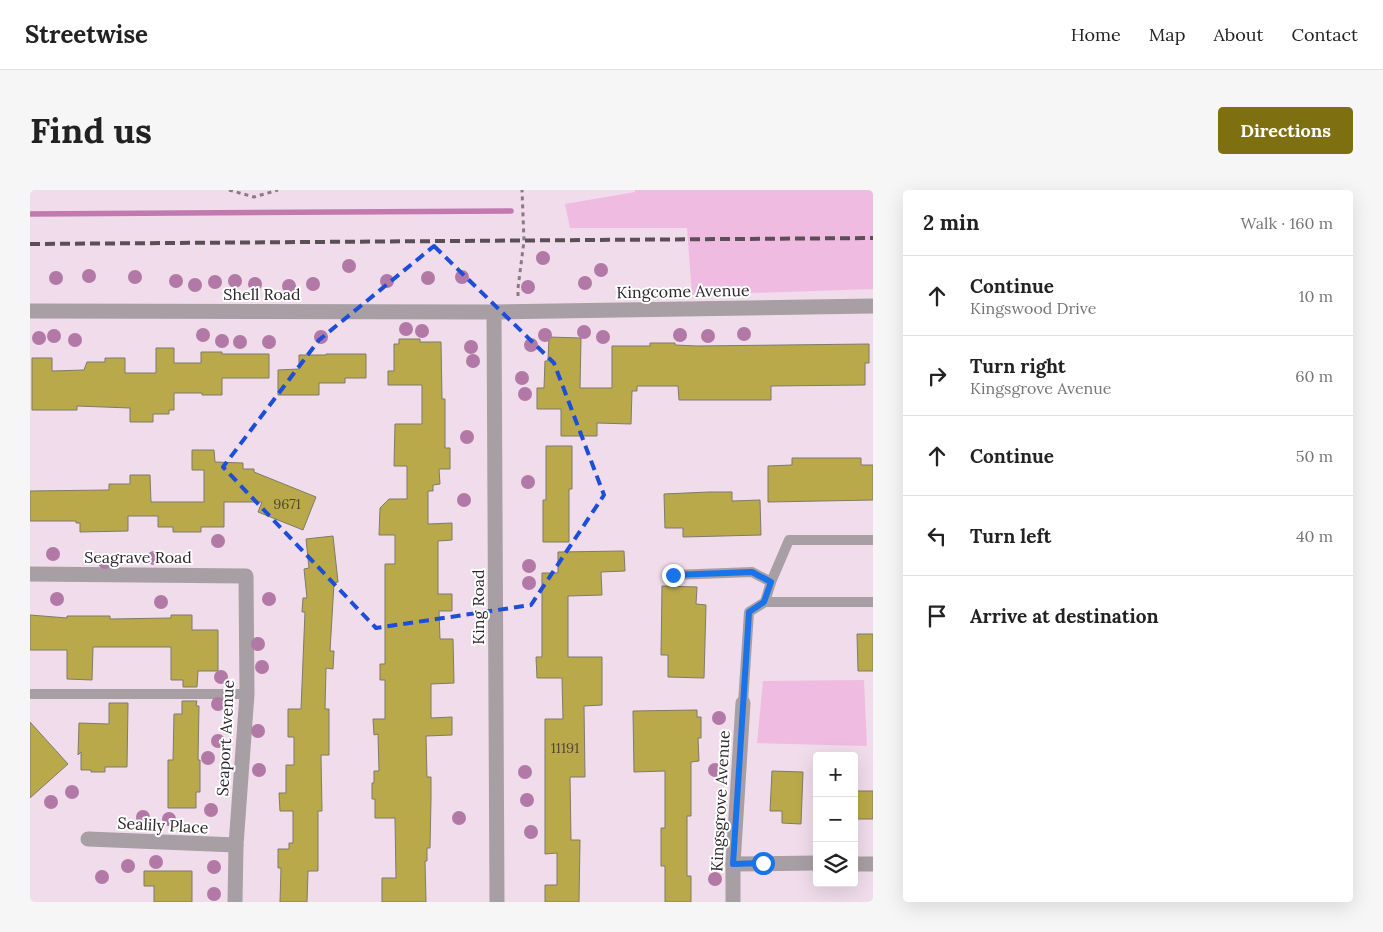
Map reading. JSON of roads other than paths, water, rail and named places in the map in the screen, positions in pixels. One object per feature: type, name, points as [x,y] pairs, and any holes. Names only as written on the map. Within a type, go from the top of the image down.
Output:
[{"type":"street","name":"Kingcome Avenue","points":[[494,312],[873,306]]},
{"type":"street","name":"Shell Road","points":[[30,311],[494,312]]},
{"type":"street","name":"King Road","points":[[494,312],[497,902]]},
{"type":"street","name":"Seagrave Road","points":[[30,574],[246,576]]},
{"type":"street","name":"Seaport Avenue","points":[[235,902],[236,845],[247,694],[246,576]]},
{"type":"street","name":"Kingsgrove Avenue","points":[[733,902],[733,864],[744,703]]},
{"type":"street","name":"Sealily Place","points":[[88,839],[236,845]]},
{"type":"street","points":[[733,864],[813,863]]},
{"type":"street","points":[[858,864],[873,864]]},
{"type":"lane","points":[[764,602],[789,540],[873,540]]},
{"type":"lane","points":[[673,575],[752,572],[771,582]]},
{"type":"lane","points":[[744,703],[749,612],[764,602],[873,602]]},
{"type":"lane","points":[[30,694],[247,694]]},
{"type":"waterway","points":[[30,214],[511,211]]},
{"type":"railway","points":[[30,244],[873,238]]}]
